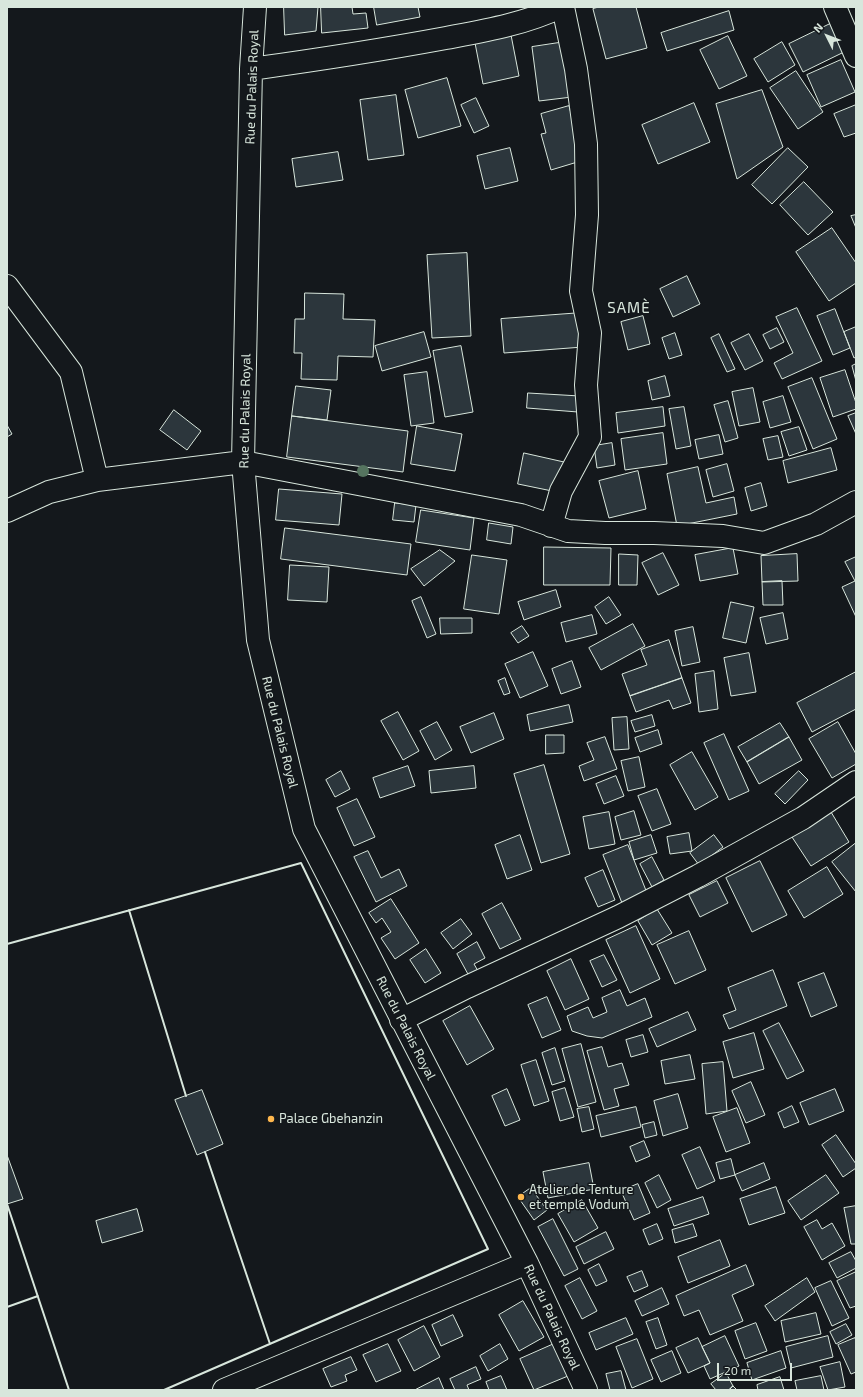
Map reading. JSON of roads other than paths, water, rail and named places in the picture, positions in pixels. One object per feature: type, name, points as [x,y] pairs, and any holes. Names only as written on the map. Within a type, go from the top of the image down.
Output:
[{"type":"street","name":"Rue du Palais Royal","points":[[255,7],[251,69],[243,462],[258,640],[304,829],[527,1263],[586,1390]]},
{"type":"street","points":[[251,69],[376,50],[494,29],[548,13],[560,7]]},
{"type":"street","points":[[552,526],[561,491],[590,438],[586,385],[590,333],[581,291],[587,215],[586,144],[576,69],[563,7]]},
{"type":"street","points":[[835,7],[856,56]]},
{"type":"street","points":[[7,286],[71,372],[97,480]]},
{"type":"street","points":[[7,511],[49,492],[97,480],[243,462],[521,515],[568,531],[723,536],[764,544],[816,524],[856,502]]},
{"type":"street","points":[[401,1020],[467,987],[618,918],[803,818],[856,782]]},
{"type":"street","points":[[224,1390],[527,1263]]},
{"type":"place","name":"Palace Gbehanzin","points":[[271,1119]]},
{"type":"place","name":"Atelier de Tenture et temple Vodum","points":[[521,1197]]},
{"type":"district","name":"SAMÈ","points":[[629,308]]}]
